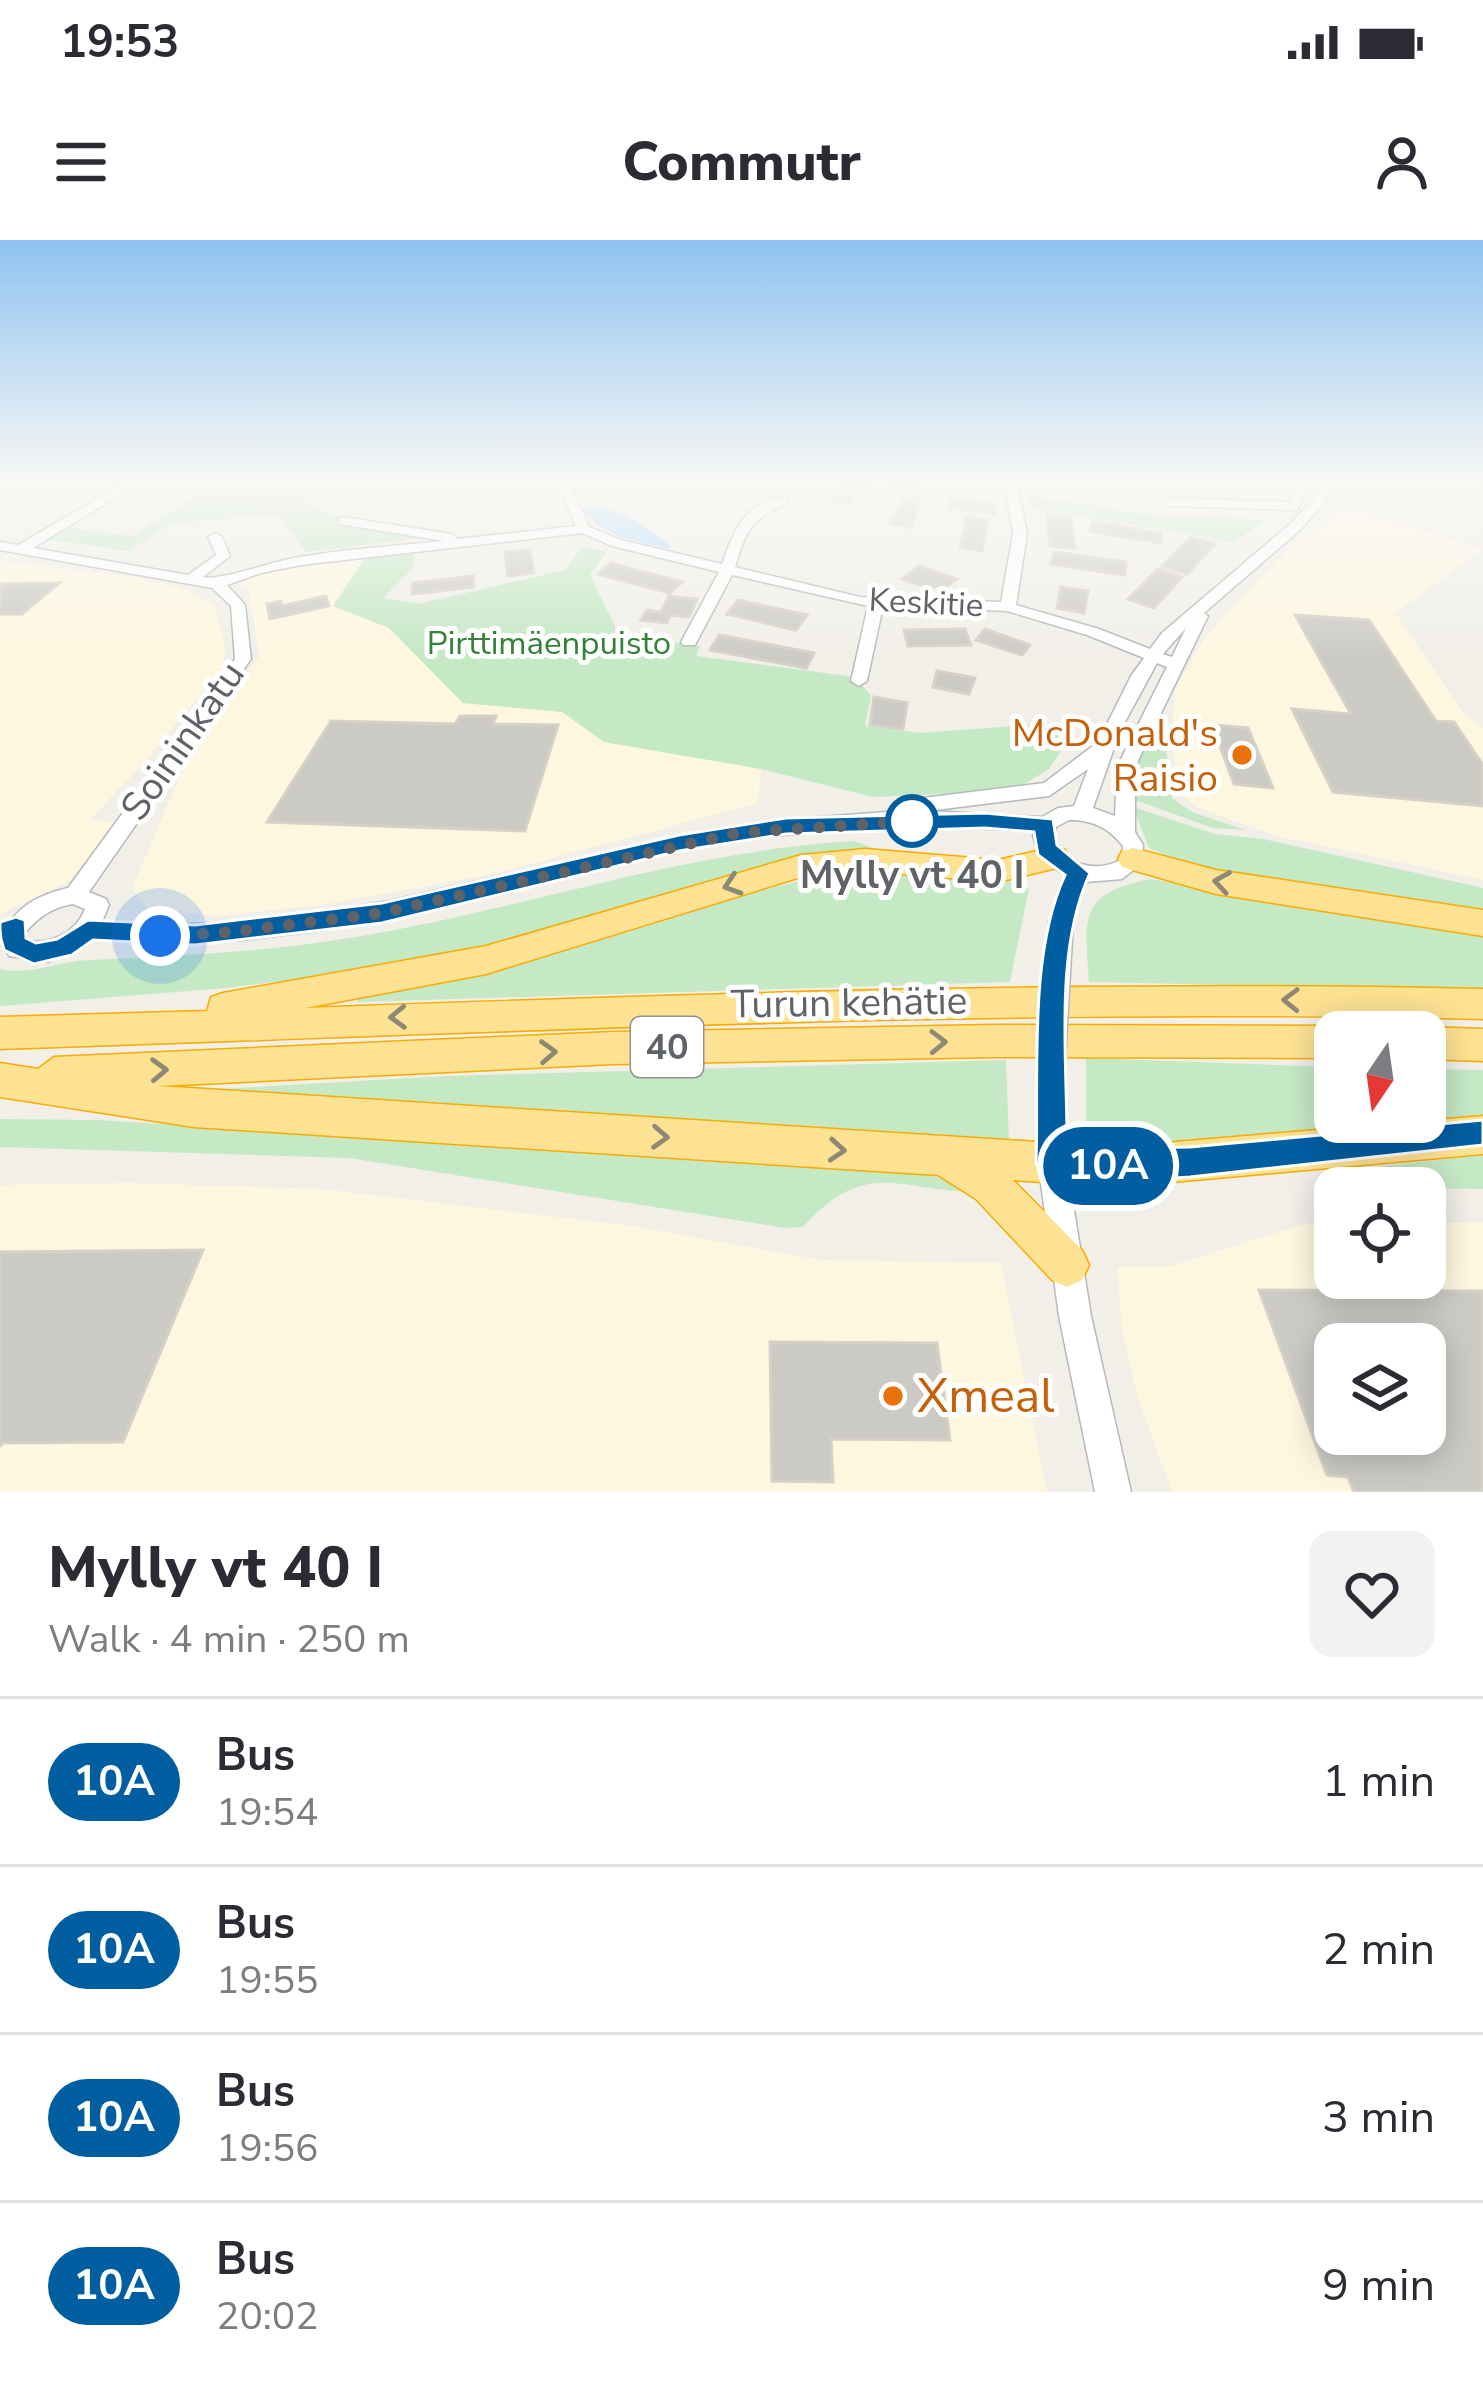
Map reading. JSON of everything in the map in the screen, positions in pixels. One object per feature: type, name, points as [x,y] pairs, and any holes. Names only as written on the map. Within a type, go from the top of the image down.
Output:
[{"type":"highway","points":[[1129,845],[1216,882],[1483,923]]},
{"type":"highway","points":[[97,1031],[486,960],[801,866],[865,860],[998,871],[1066,866]]},
{"type":"highway","name":"Turun kehätie","points":[[0,1034],[630,1007],[1180,998],[1483,1004]]},
{"type":"highway","name":"Turun kehätie","points":[[0,1078],[613,1048],[1314,1042]]},
{"type":"highway","points":[[1446,1044],[1483,1045]]},
{"type":"highway","points":[[0,1078],[194,1109],[947,1158],[1050,1146],[1154,1165],[1483,1135]]},
{"type":"highway","points":[[947,1158],[990,1185],[1067,1265]]},
{"type":"street","points":[[21,549],[32,542]]},
{"type":"street","points":[[194,577],[223,556],[217,542]]},
{"type":"street","points":[[0,546],[217,584],[290,562],[475,542]]},
{"type":"street","name":"Keskitie","points":[[616,542],[876,603],[1008,607],[1059,620],[1174,664]]},
{"type":"street","points":[[689,642],[727,570],[736,542]]},
{"type":"street","points":[[1008,607],[1019,542]]},
{"type":"street","points":[[1081,813],[1105,746],[1154,656],[1177,627],[1206,608],[1278,542]]},
{"type":"street","name":"Soininkatu","points":[[75,895],[243,659],[238,604],[217,584]]},
{"type":"street","points":[[859,681],[876,603]]},
{"type":"street","points":[[1129,845],[1106,819],[1081,813],[1055,817],[1042,838],[1066,866],[1111,876],[1124,871],[1129,845],[1126,767],[1206,608]]},
{"type":"street","points":[[875,822],[923,805],[1049,789],[1105,746]]},
{"type":"street","points":[[88,930],[195,935],[334,920],[436,903],[699,839],[786,826],[875,822],[1046,825]]},
{"type":"street","points":[[1066,866],[1054,993],[1050,1146],[1091,1404],[1113,1492]]},
{"type":"street","points":[[75,895],[98,905],[88,930],[63,947],[34,954],[13,943],[8,928],[48,901],[75,895]]},
{"type":"shaded area","points":[[1295,542],[1462,542],[1483,549],[1395,613],[1465,715],[1483,728],[1483,880],[1277,836],[1194,806],[1179,791],[1172,741],[1175,690],[1205,637]]},
{"type":"shaded area","points":[[365,558],[333,606],[389,628],[463,703],[563,712],[604,742],[761,769],[758,803],[489,875],[321,905],[216,916],[147,907],[132,889],[186,762],[259,656],[248,588],[240,583],[269,572]]},
{"type":"shaded area","points":[[0,561],[135,577],[182,588],[215,606],[226,650],[222,668],[143,764],[89,820],[115,822],[85,863],[66,883],[0,914]]},
{"type":"shaded area","points":[[130,1183],[322,1189],[632,1226],[821,1260],[1001,1263],[1047,1492],[0,1492],[0,1185]]},
{"type":"shaded area","points":[[1446,1223],[1483,1223],[1483,1492],[1172,1492],[1137,1395],[1122,1328],[1117,1267],[1168,1267],[1314,1224],[1314,1299],[1446,1299]]},
{"type":"green space","points":[[68,542],[142,542],[129,551]]},
{"type":"green space","points":[[299,542],[386,542],[306,552]]},
{"type":"green space","name":"Pirttimäenpuisto","points":[[583,546],[606,552],[590,575],[619,635],[700,646],[696,656],[855,677],[871,696],[865,726],[920,733],[1080,721],[1049,769],[1013,791],[873,797],[761,769],[604,742],[562,712],[463,703],[389,628],[333,606],[365,558],[415,554],[412,569],[383,598],[418,604],[565,570]]},
{"type":"green space","points":[[1149,737],[1165,740],[1172,798],[1192,812],[1245,830],[1213,828],[1132,799],[1131,768]]},
{"type":"green space","points":[[1133,807],[1215,834],[1263,839],[1483,888],[1483,914],[1200,870],[1149,848]]},
{"type":"green space","points":[[853,841],[874,848],[747,869],[481,949],[377,969],[226,988],[0,1006],[0,969],[23,971],[77,961],[212,954],[334,940],[687,864]]},
{"type":"green space","points":[[887,871],[1014,882],[1029,888],[1010,982],[357,1002],[359,997],[561,951],[787,884]]},
{"type":"green space","points":[[1150,879],[1483,932],[1483,990],[1089,982],[1091,912],[1110,892]]},
{"type":"green space","points":[[1086,1058],[1314,1066],[1314,1133],[1112,1148],[1086,1138]]},
{"type":"green space","points":[[1006,1060],[1009,1142],[203,1090],[447,1076]]},
{"type":"green space","points":[[1446,1069],[1483,1070],[1483,1120],[1446,1123]]},
{"type":"green space","points":[[0,1119],[98,1120],[918,1172],[967,1186],[970,1192],[862,1185],[825,1206],[803,1227],[786,1228],[349,1158],[0,1147]]},
{"type":"green space","points":[[1483,1155],[1483,1189],[1446,1189],[1446,1167],[1382,1166]]},
{"type":"building","points":[[961,542],[984,542],[982,551],[960,547]]},
{"type":"building","points":[[1074,542],[1075,548],[1050,546]]},
{"type":"building","points":[[1186,542],[1215,544],[1187,574],[1162,566]]},
{"type":"building","points":[[530,550],[534,573],[508,576],[505,552]]},
{"type":"building","points":[[1054,552],[1126,562],[1125,575],[1051,564]]},
{"type":"building","points":[[611,563],[682,582],[670,593],[598,574]]},
{"type":"building","points":[[919,566],[957,579],[945,588],[937,585],[932,589],[902,579]]},
{"type":"building","points":[[1158,569],[1182,577],[1154,608],[1128,599]]},
{"type":"building","points":[[473,576],[474,587],[412,594],[413,583]]},
{"type":"building","points":[[59,583],[22,614],[0,614],[0,584]]},
{"type":"building","points":[[1061,587],[1088,591],[1084,613],[1057,608]]},
{"type":"building","points":[[326,596],[329,606],[270,619],[267,604],[281,601],[282,606]]},
{"type":"building","points":[[669,596],[697,599],[689,617],[670,615],[667,623],[641,620],[647,610],[661,612]]},
{"type":"building","points":[[738,600],[807,615],[796,630],[727,614]]},
{"type":"building","points":[[1295,615],[1369,620],[1436,721],[1454,722],[1483,765],[1483,806],[1333,792],[1292,709],[1351,714]]},
{"type":"building","points":[[965,629],[971,645],[908,646],[904,630]]},
{"type":"building","points":[[985,629],[1030,645],[1022,655],[976,640]]},
{"type":"building","points":[[719,635],[814,653],[806,668],[710,650]]},
{"type":"building","points":[[937,671],[975,678],[969,694],[933,687]]},
{"type":"building","points":[[874,697],[907,703],[903,729],[870,725]]},
{"type":"building","points":[[460,716],[496,716],[493,724],[558,725],[525,831],[267,822],[331,721],[455,724]]},
{"type":"building","points":[[1212,725],[1248,728],[1273,788],[1234,784]]},
{"type":"building","points":[[203,1250],[123,1442],[2,1443],[0,1447],[0,1252]]},
{"type":"building","points":[[1259,1290],[1314,1290],[1314,1299],[1446,1299],[1446,1291],[1483,1291],[1483,1492],[1354,1492],[1348,1477],[1327,1475],[1320,1455],[1446,1455],[1446,1323],[1314,1323],[1314,1440]]},
{"type":"building","points":[[770,1342],[937,1343],[950,1440],[831,1439],[833,1482],[772,1481]]},
{"type":"bus line","name":"10A","points":[[0,930],[16,927],[13,943],[24,953],[34,954],[63,947],[88,930],[195,935],[382,913],[679,843],[786,826],[985,820],[1046,825],[1042,831],[1046,849],[1078,873],[1061,921],[1056,960],[1050,1066],[1052,1163],[1117,1167],[1483,1135]]},
{"type":"place","name":"McDonald's Raisio","points":[[1242,755]]},
{"type":"place","name":"Mylly vt 40 I","points":[[912,821]]},
{"type":"place","name":"Xmeal","points":[[893,1396]]},
{"type":"route","points":[[160,936],[382,913],[737,833],[786,826],[912,821]]}]
